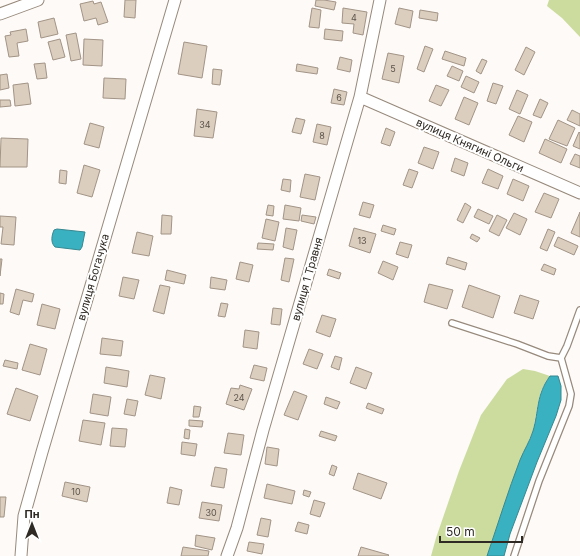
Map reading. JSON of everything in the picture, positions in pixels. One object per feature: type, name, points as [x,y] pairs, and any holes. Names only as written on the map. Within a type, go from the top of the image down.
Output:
[{"type":"street","points":[[0,14],[38,0]]},
{"type":"street","name":"вулиця Богачука","points":[[20,556],[24,516],[175,0]]},
{"type":"street","name":"вулиця 1 Травня","points":[[227,556],[237,528],[263,430],[360,97],[380,0]]},
{"type":"street","name":"вулиця Княгині Ольги","points":[[360,97],[580,193]]},
{"type":"lane","points":[[514,556],[539,481],[569,406],[571,394],[561,358],[580,310]]},
{"type":"lane","points":[[452,323],[517,344],[548,356],[561,358]]},
{"type":"green space","points":[[549,0],[580,0],[580,37],[562,18],[547,6]]},
{"type":"green space","points":[[523,369],[550,376],[541,391],[533,431],[521,459],[487,556],[431,556],[459,471],[481,415],[507,379]]},
{"type":"water","points":[[54,230],[85,232],[80,250],[55,247],[52,243],[52,236]]},
{"type":"water","points":[[550,376],[558,376],[561,386],[561,400],[556,416],[510,534],[504,556],[487,556],[516,472],[533,431],[542,390]]},
{"type":"building","points":[[125,0],[136,0],[135,18],[124,17]]},
{"type":"building","points":[[316,0],[336,2],[334,10],[315,6]]},
{"type":"building","points":[[93,1],[94,4],[101,2],[108,22],[98,25],[96,18],[84,21],[80,4]]},
{"type":"building","points":[[312,8],[321,10],[319,28],[309,27]]},
{"type":"building","points":[[343,8],[367,12],[363,35],[353,33],[354,24],[342,23]]},
{"type":"building","points":[[399,8],[413,11],[410,28],[395,24]]},
{"type":"building","points":[[420,10],[438,13],[437,21],[419,18]]},
{"type":"building","points":[[54,18],[58,34],[41,38],[38,22]]},
{"type":"building","points":[[26,29],[28,41],[17,43],[19,56],[9,57],[5,36],[11,35],[10,32]]},
{"type":"building","points":[[325,29],[343,31],[342,41],[324,39]]},
{"type":"building","points":[[76,33],[81,59],[71,61],[66,35]]},
{"type":"building","points":[[60,39],[65,57],[53,60],[48,42]]},
{"type":"building","points":[[84,39],[103,40],[102,66],[83,65]]},
{"type":"building","points":[[184,42],[207,46],[202,78],[178,74]]},
{"type":"building","points":[[425,46],[433,49],[424,72],[417,69]]},
{"type":"building","points":[[526,47],[535,52],[524,75],[515,70]]},
{"type":"building","points":[[445,51],[466,58],[464,66],[442,59]]},
{"type":"building","points":[[388,53],[404,56],[399,83],[382,79]]},
{"type":"building","points":[[340,57],[352,60],[350,72],[337,69]]},
{"type":"building","points":[[482,59],[487,61],[481,74],[476,71]]},
{"type":"building","points":[[45,63],[47,78],[37,79],[34,64]]},
{"type":"building","points":[[297,64],[318,68],[317,74],[296,71]]},
{"type":"building","points":[[452,66],[463,71],[459,81],[447,76]]},
{"type":"building","points":[[213,69],[222,70],[220,85],[212,84]]},
{"type":"building","points":[[7,74],[9,88],[0,90],[0,75]]},
{"type":"building","points":[[466,76],[479,82],[474,93],[461,87]]},
{"type":"building","points":[[104,78],[126,79],[125,99],[103,98]]},
{"type":"building","points":[[28,83],[31,104],[15,106],[13,85]]},
{"type":"building","points":[[493,83],[503,86],[496,104],[487,101]]},
{"type":"building","points":[[436,85],[449,90],[441,106],[429,101]]},
{"type":"building","points":[[334,89],[347,92],[344,105],[331,103]]},
{"type":"building","points":[[517,90],[528,95],[520,114],[509,109]]},
{"type":"building","points":[[464,97],[478,103],[469,125],[455,119]]},
{"type":"building","points":[[540,99],[548,103],[541,118],[533,115]]},
{"type":"building","points":[[0,100],[10,100],[11,106],[0,107]]},
{"type":"building","points":[[197,109],[217,112],[213,138],[194,136]]},
{"type":"building","points":[[572,110],[580,114],[580,126],[567,120]]},
{"type":"building","points":[[518,116],[532,122],[524,142],[509,135]]},
{"type":"building","points":[[296,118],[305,120],[301,134],[292,132]]},
{"type":"building","points":[[558,120],[575,128],[567,146],[549,139]]},
{"type":"building","points":[[90,123],[104,127],[99,148],[84,144]]},
{"type":"building","points":[[317,124],[331,127],[327,145],[313,142]]},
{"type":"building","points":[[386,128],[395,132],[390,146],[381,143]]},
{"type":"building","points":[[579,132],[580,133],[580,149],[573,146]]},
{"type":"building","points":[[1,138],[28,139],[27,167],[0,167]]},
{"type":"building","points":[[545,139],[567,149],[561,163],[539,153]]},
{"type":"building","points":[[424,147],[439,152],[433,169],[418,163]]},
{"type":"building","points":[[575,154],[580,156],[580,168],[570,164]]},
{"type":"building","points":[[455,158],[468,163],[464,176],[451,171]]},
{"type":"building","points":[[84,165],[100,170],[92,197],[77,193]]},
{"type":"building","points":[[409,169],[418,172],[412,188],[403,185]]},
{"type":"building","points":[[488,169],[503,176],[498,189],[482,183]]},
{"type":"building","points":[[60,170],[67,171],[66,184],[59,183]]},
{"type":"building","points":[[305,174],[320,177],[315,200],[300,197]]},
{"type":"building","points":[[283,179],[291,180],[290,192],[281,190]]},
{"type":"building","points":[[513,179],[529,186],[523,201],[507,194]]},
{"type":"building","points":[[544,193],[559,199],[551,218],[535,212]]},
{"type":"building","points":[[363,202],[374,205],[370,218],[359,215]]},
{"type":"building","points":[[465,203],[471,207],[463,223],[457,220]]},
{"type":"building","points":[[268,205],[274,206],[273,216],[266,215]]},
{"type":"building","points":[[285,205],[301,208],[299,221],[283,219]]},
{"type":"building","points":[[478,209],[493,216],[489,224],[474,217]]},
{"type":"building","points":[[580,212],[580,237],[571,233]]},
{"type":"building","points":[[514,213],[527,219],[520,235],[506,228]]},
{"type":"building","points":[[162,215],[172,216],[171,234],[161,234]]},
{"type":"building","points":[[302,215],[316,217],[314,224],[301,221]]},
{"type":"building","points":[[497,215],[507,220],[499,236],[489,231]]},
{"type":"building","points":[[0,216],[16,217],[14,245],[1,244],[3,227],[0,227]]},
{"type":"building","points":[[266,219],[279,222],[275,241],[262,238]]},
{"type":"building","points":[[383,225],[396,229],[394,235],[381,231]]},
{"type":"building","points":[[286,228],[297,230],[293,250],[283,247]]},
{"type":"building","points":[[354,228],[376,234],[370,253],[349,246]]},
{"type":"building","points":[[548,229],[555,232],[547,251],[540,248]]},
{"type":"building","points":[[137,232],[153,236],[149,256],[132,253]]},
{"type":"building","points":[[472,234],[480,238],[477,242],[470,238]]},
{"type":"building","points":[[558,237],[578,246],[574,255],[554,246]]},
{"type":"building","points":[[400,242],[412,245],[408,258],[396,254]]},
{"type":"building","points":[[258,243],[274,244],[273,250],[257,249]]},
{"type":"building","points":[[448,257],[467,263],[465,270],[446,264]]},
{"type":"building","points":[[285,258],[294,259],[289,282],[281,280]]},
{"type":"building","points":[[0,259],[2,259],[0,276]]},
{"type":"building","points":[[383,261],[398,267],[393,280],[378,273]]},
{"type":"building","points":[[240,262],[253,265],[249,282],[236,279]]},
{"type":"building","points":[[544,264],[556,269],[554,275],[541,270]]},
{"type":"building","points":[[329,269],[341,273],[339,279],[327,275]]},
{"type":"building","points":[[167,270],[186,275],[184,284],[165,280]]},
{"type":"building","points":[[123,277],[139,280],[134,299],[119,296]]},
{"type":"building","points":[[211,277],[227,280],[225,290],[210,288]]},
{"type":"building","points":[[429,284],[453,290],[447,309],[424,302]]},
{"type":"building","points":[[160,285],[170,287],[164,314],[153,311]]},
{"type":"building","points":[[469,285],[500,296],[493,318],[462,307]]},
{"type":"building","points":[[16,289],[34,294],[32,302],[23,300],[19,315],[10,312]]},
{"type":"building","points":[[0,293],[4,294],[3,304],[0,304]]},
{"type":"building","points":[[520,295],[539,301],[533,319],[514,313]]},
{"type":"building","points":[[221,303],[228,304],[225,317],[218,316]]},
{"type":"building","points":[[42,304],[60,309],[55,329],[37,325]]},
{"type":"building","points":[[273,308],[282,309],[280,325],[271,324]]},
{"type":"building","points":[[322,315],[336,319],[330,337],[316,332]]},
{"type":"building","points":[[245,330],[259,332],[257,349],[243,347]]},
{"type":"building","points":[[102,338],[123,341],[121,356],[100,354]]},
{"type":"building","points":[[30,344],[47,349],[40,375],[22,370]]},
{"type":"building","points":[[309,349],[323,354],[317,369],[303,364]]},
{"type":"building","points":[[335,356],[342,358],[339,370],[331,367]]},
{"type":"building","points":[[5,360],[18,363],[17,369],[3,366]]},
{"type":"building","points":[[254,365],[267,368],[264,381],[250,378]]},
{"type":"building","points":[[106,367],[129,371],[127,387],[104,383]]},
{"type":"building","points":[[356,367],[372,373],[366,389],[350,383]]},
{"type":"building","points":[[150,375],[165,378],[161,399],[145,395]]},
{"type":"building","points":[[240,385],[252,389],[244,410],[226,404],[231,388],[239,389]]},
{"type":"building","points":[[16,388],[38,396],[30,421],[7,414]]},
{"type":"building","points":[[294,391],[307,396],[298,420],[284,415]]},
{"type":"building","points":[[93,394],[111,397],[108,416],[90,413]]},
{"type":"building","points":[[326,397],[340,402],[337,409],[324,404]]},
{"type":"building","points":[[127,399],[138,401],[135,416],[124,414]]},
{"type":"building","points":[[368,403],[384,409],[382,414],[366,408]]},
{"type":"building","points":[[194,406],[201,407],[199,417],[193,417]]},
{"type":"building","points":[[83,420],[105,423],[101,445],[79,441]]},
{"type":"building","points":[[189,420],[203,421],[202,427],[189,426]]},
{"type":"building","points":[[112,428],[127,429],[125,447],[110,446]]},
{"type":"building","points":[[185,429],[190,430],[189,439],[184,438]]},
{"type":"building","points":[[321,431],[337,436],[335,441],[319,436]]},
{"type":"building","points":[[228,433],[244,435],[241,455],[224,453]]},
{"type":"building","points":[[182,442],[197,444],[195,456],[181,454]]},
{"type":"building","points":[[267,447],[279,449],[277,466],[265,464]]},
{"type":"building","points":[[332,465],[337,467],[334,476],[329,474]]},
{"type":"building","points":[[215,467],[227,469],[224,488],[211,486]]},
{"type":"building","points":[[358,473],[387,483],[381,499],[353,489]]},
{"type":"building","points":[[65,482],[90,487],[87,502],[62,496]]},
{"type":"building","points":[[267,484],[295,491],[292,504],[264,498]]},
{"type":"building","points":[[170,487],[182,490],[179,505],[167,503]]},
{"type":"building","points":[[304,490],[311,492],[309,497],[303,495]]},
{"type":"building","points":[[0,497],[6,497],[4,517],[0,517]]},
{"type":"building","points":[[314,500],[325,503],[320,517],[310,514]]},
{"type":"building","points":[[202,502],[222,505],[219,521],[199,518]]},
{"type":"building","points":[[261,518],[271,520],[268,537],[257,535]]},
{"type":"building","points":[[298,522],[309,525],[307,534],[295,531]]},
{"type":"building","points":[[196,535],[215,538],[212,550],[195,546]]},
{"type":"building","points":[[249,542],[264,544],[262,554],[247,551]]},
{"type":"building","points":[[183,547],[209,551],[208,556],[181,556]]},
{"type":"building","points":[[361,547],[389,555],[358,556]]}]
